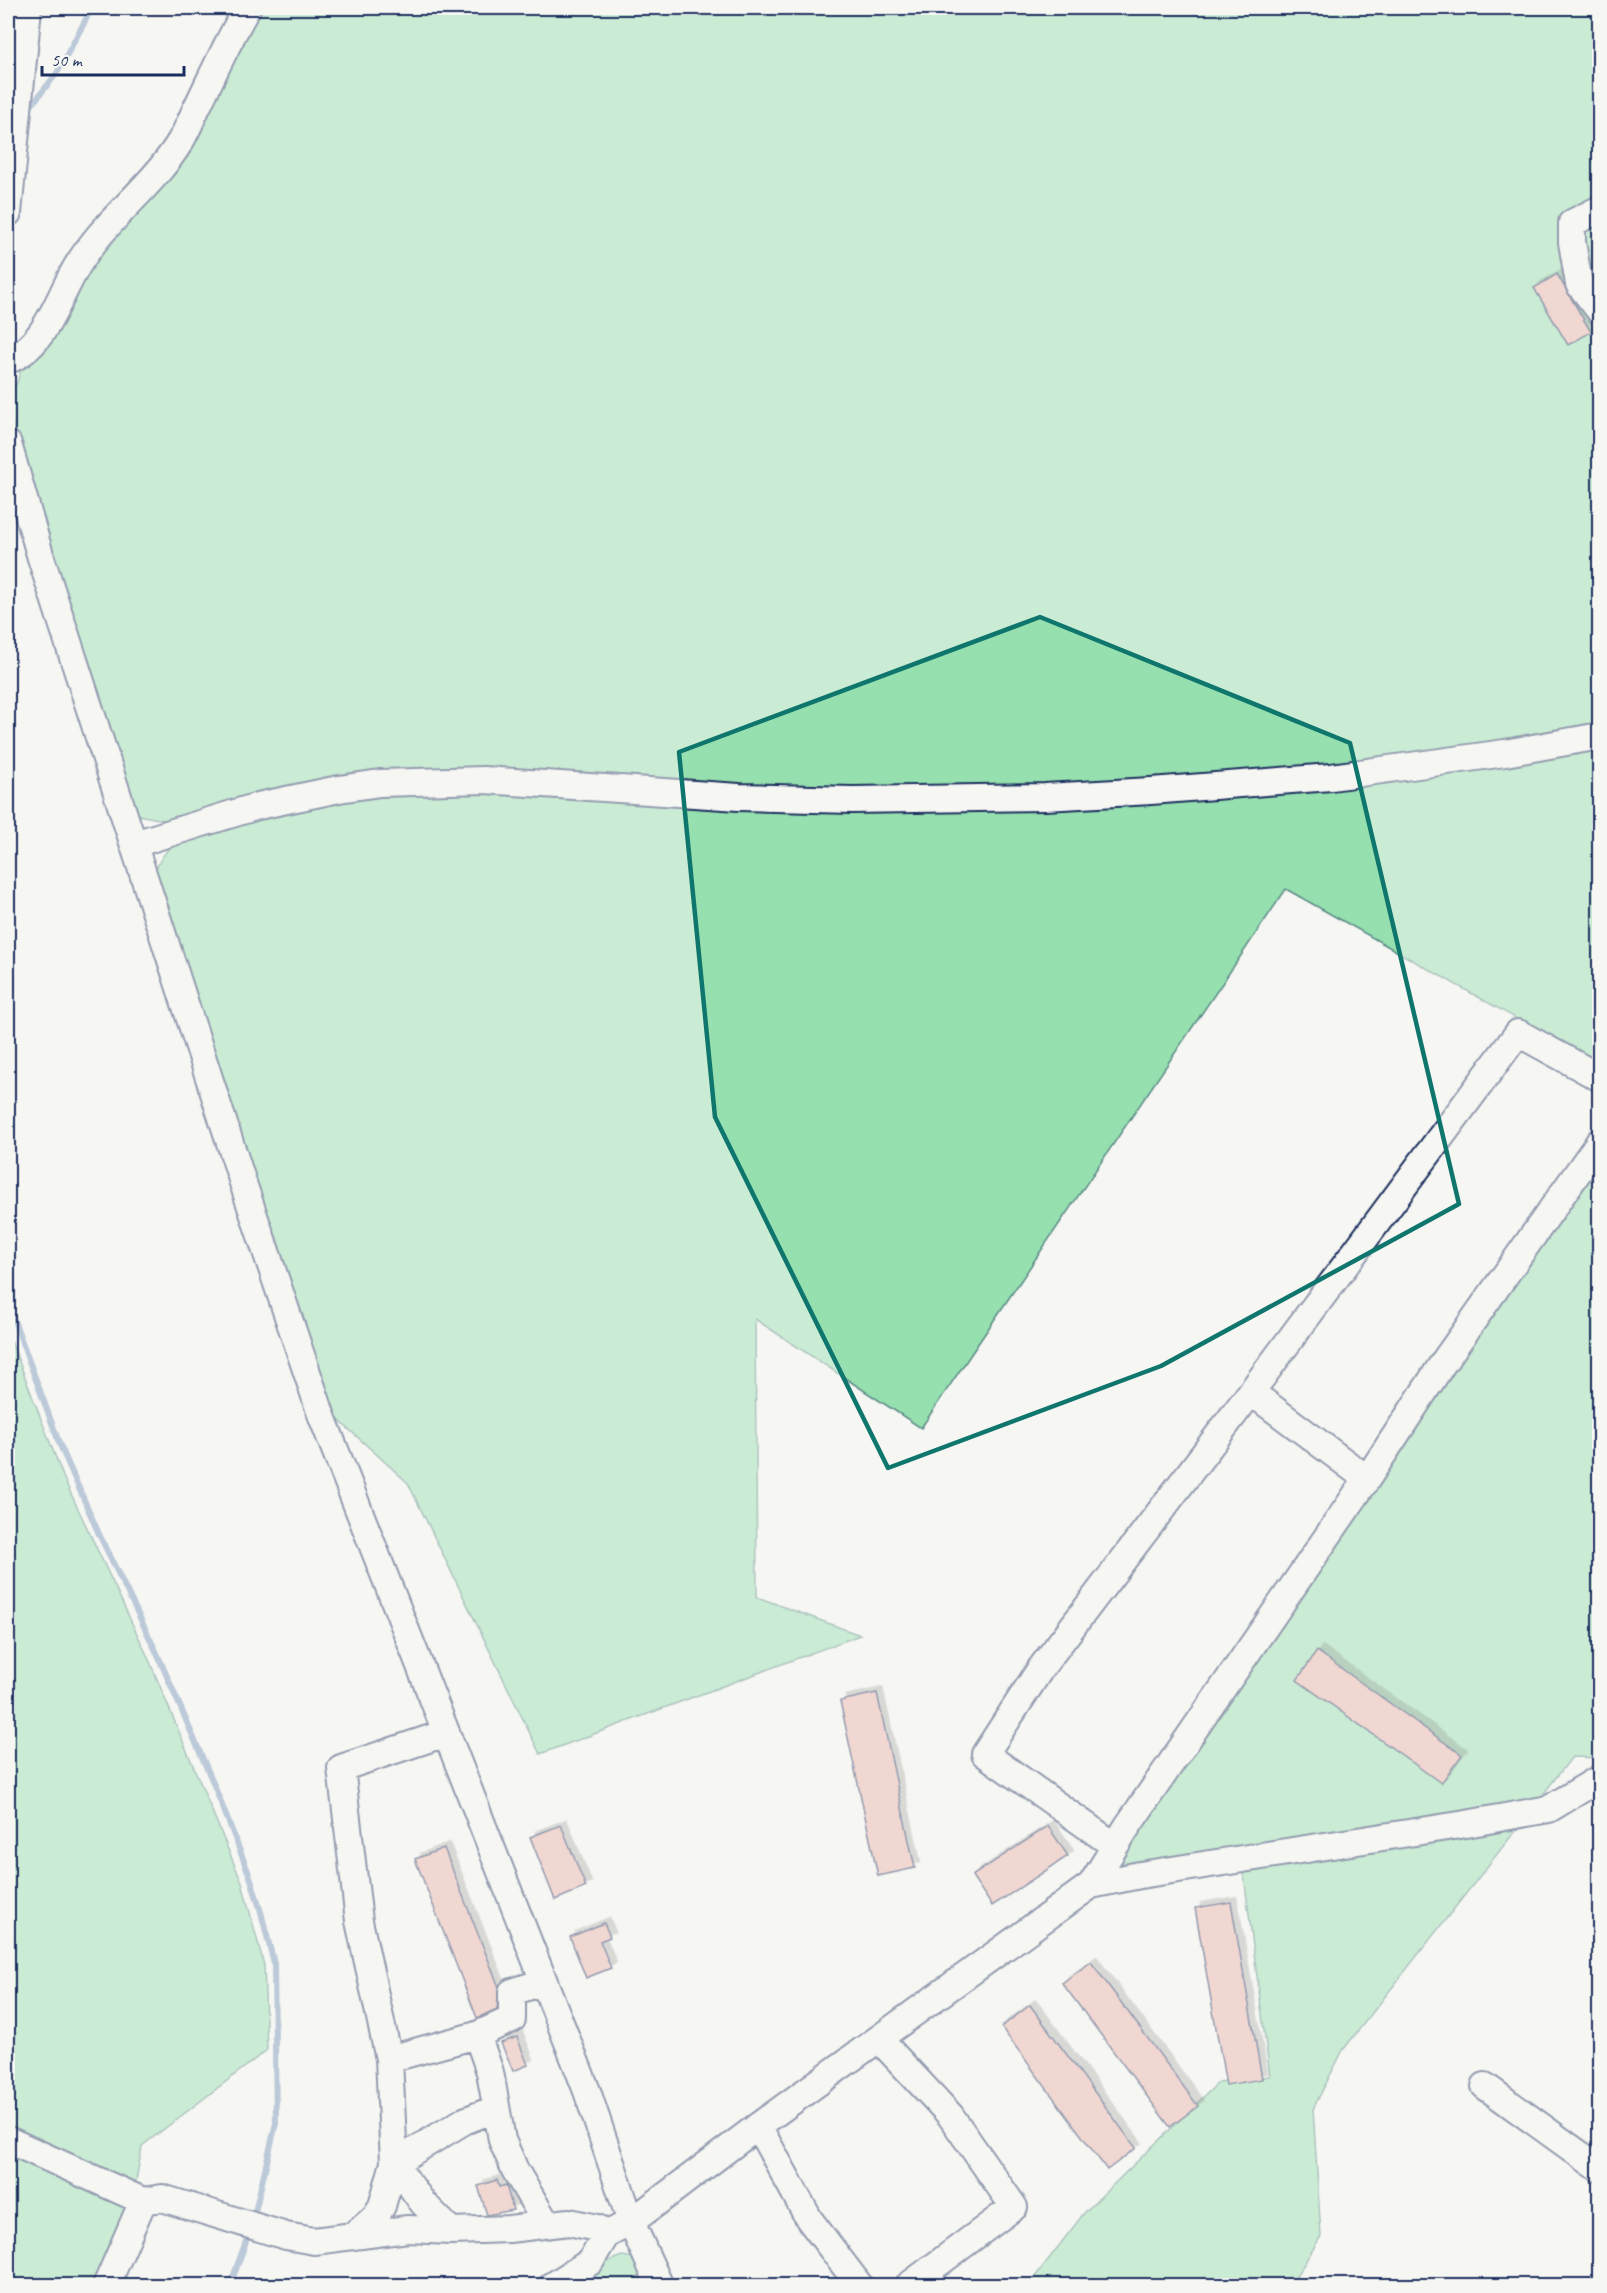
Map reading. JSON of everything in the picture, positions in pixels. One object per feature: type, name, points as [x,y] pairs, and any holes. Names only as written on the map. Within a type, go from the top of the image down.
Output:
[{"type":"lane","points":[[8,213],[28,8]]},
{"type":"lane","points":[[8,360],[21,356],[45,328],[76,267],[104,229],[148,186],[180,142],[247,8]]},
{"type":"lane","points":[[1599,209],[1572,223],[1572,242],[1579,284],[1599,311]]},
{"type":"lane","points":[[8,444],[40,558],[244,1186],[321,1414],[587,2091],[631,2222],[660,2286]]},
{"type":"lane","points":[[134,844],[258,806],[380,783],[483,780],[739,797],[852,800],[1045,797],[1331,777],[1504,753],[1599,736]]},
{"type":"lane","points":[[1115,1846],[985,1754],[1041,1668],[1251,1392],[1518,1033],[1599,1078]]},
{"type":"lane","points":[[552,2286],[590,2262],[606,2235],[631,2222],[758,2126],[1090,1885],[1367,1479],[1443,1363],[1599,1141]]},
{"type":"lane","points":[[1251,1392],[1367,1479]]},
{"type":"lane","points":[[356,2234],[375,2217],[382,2206],[394,2163],[389,2059],[359,1921],[341,1768],[446,1733]]},
{"type":"lane","points":[[1090,1885],[1549,1809],[1599,1778]]},
{"type":"lane","points":[[389,2059],[477,2035],[512,2019],[512,1992],[543,1982]]},
{"type":"lane","points":[[477,2035],[490,2072],[502,2140],[546,2223]]},
{"type":"lane","points":[[879,2039],[950,2115],[1014,2207],[908,2286]]},
{"type":"lane","points":[[1485,2086],[1599,2169]]},
{"type":"lane","points":[[394,2163],[464,2121],[495,2109]]},
{"type":"lane","points":[[758,2126],[809,2219],[860,2286]]},
{"type":"lane","points":[[8,2140],[143,2201],[162,2198],[286,2236],[314,2241],[408,2229],[451,2231],[509,2229],[569,2222],[597,2228],[606,2235]]},
{"type":"lane","points":[[394,2163],[423,2203],[451,2231]]},
{"type":"lane","points":[[106,2286],[143,2201]]},
{"type":"highlighted area","points":[[1040,617],[1350,743],[1459,1204],[1161,1366],[888,1468],[715,1117],[679,752]]},
{"type":"green space","points":[[254,8],[1599,8],[1599,726],[1330,767],[1150,781],[852,790],[484,771],[175,822],[133,814],[15,440],[8,391],[17,383],[24,360]]},
{"type":"green space","points":[[1599,746],[1599,1065],[1286,889],[921,1428],[755,1319],[757,1597],[860,1635],[540,1754],[408,1483],[330,1412],[154,876],[161,859],[169,848],[261,815],[381,793],[483,791],[852,810]]},
{"type":"green space","points":[[1599,1153],[1599,1758],[1572,1757],[1537,1802],[1108,1873],[1371,1493]]},
{"type":"green space","points":[[8,1333],[64,1479],[147,1655],[242,1883],[264,1965],[267,2050],[142,2146],[133,2198],[96,2285],[8,2285]]},
{"type":"green space","points":[[1523,1821],[1343,2050],[1313,2109],[1321,2236],[1291,2285],[1028,2286],[1085,2212],[1219,2082],[1270,2076],[1243,1868]]},
{"type":"green space","points":[[622,2256],[634,2258],[650,2286],[576,2286],[611,2260]]},
{"type":"building","points":[[1557,274],[1591,332],[1568,345],[1534,288]]},
{"type":"building","points":[[1317,1651],[1462,1755],[1441,1783],[1297,1680]]},
{"type":"building","points":[[877,1693],[915,1868],[878,1876],[840,1701]]},
{"type":"building","points":[[561,1825],[586,1887],[555,1900],[530,1837]]},
{"type":"building","points":[[1048,1826],[1068,1856],[992,1906],[972,1876]]},
{"type":"building","points":[[444,1848],[499,1987],[497,2009],[477,2018],[415,1859]]},
{"type":"building","points":[[1231,1902],[1262,2079],[1226,2085],[1195,1908]]},
{"type":"building","points":[[604,1923],[610,1937],[600,1941],[611,1968],[586,1978],[570,1937]]},
{"type":"building","points":[[1091,1962],[1198,2106],[1170,2127],[1062,1983]]},
{"type":"building","points":[[1030,2005],[1136,2148],[1107,2170],[1001,2027]]},
{"type":"building","points":[[517,2037],[528,2065],[513,2071],[501,2043]]},
{"type":"building","points":[[497,2180],[499,2187],[506,2185],[513,2210],[487,2215],[478,2186]]},
{"type":"waterway","points":[[27,111],[57,73],[92,8]]},
{"type":"waterway","points":[[8,1304],[60,1445],[99,1534],[156,1651],[212,1780],[251,1879],[261,1912],[274,1964],[276,2123],[253,2220]]},
{"type":"waterway","points":[[230,2286],[250,2230]]}]
